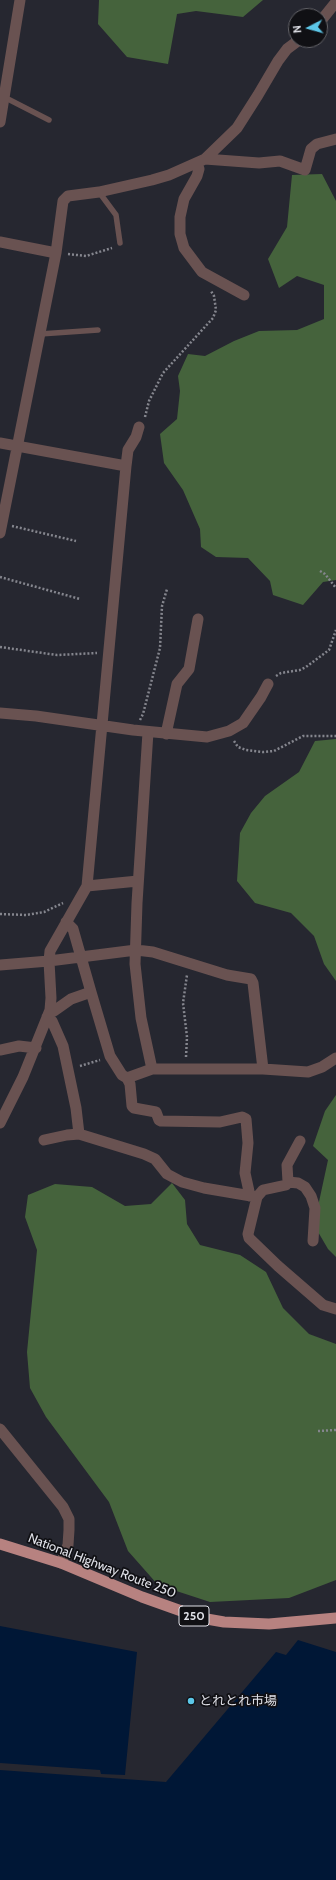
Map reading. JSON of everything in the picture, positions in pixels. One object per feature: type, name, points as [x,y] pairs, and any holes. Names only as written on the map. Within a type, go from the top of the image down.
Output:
[{"type":"highway","name":"National Highway Route 250","points":[[0,1544],[61,1563],[142,1597],[201,1618],[224,1622],[269,1624],[336,1618]]},
{"type":"street","points":[[0,122],[20,0]]},
{"type":"street","points":[[328,12],[336,2]]},
{"type":"street","points":[[1,528],[56,253],[63,201],[68,196],[99,192],[152,180],[201,161],[237,128],[278,61],[288,48]]},
{"type":"street","points":[[201,161],[280,161],[305,170],[311,149],[317,144],[336,139]]},
{"type":"street","points":[[201,161],[197,176],[184,199],[180,217],[180,234],[184,248],[202,272],[244,295]]},
{"type":"street","points":[[0,242],[56,253]]},
{"type":"street","points":[[0,1123],[36,1048],[48,1014],[51,998],[48,961],[50,951],[87,886],[110,652],[126,466],[128,450],[136,437],[139,427]]},
{"type":"street","points":[[0,443],[126,466]]},
{"type":"street","points":[[166,734],[177,684],[190,669],[198,619]]},
{"type":"street","points":[[0,713],[36,716],[148,732],[207,737],[229,731],[244,724],[268,684]]},
{"type":"street","points":[[148,732],[138,881],[135,964],[141,1018],[152,1069]]},
{"type":"street","points":[[87,886],[138,881]]},
{"type":"street","points":[[66,922],[73,929],[110,1056],[122,1075],[127,1078],[130,1084],[132,1106],[134,1108],[156,1112],[159,1120],[161,1121],[220,1122],[242,1117],[246,1119],[248,1143],[246,1173],[253,1196],[248,1234],[249,1238],[278,1266],[323,1305],[336,1309]]},
{"type":"street","points":[[0,965],[48,961],[136,950],[153,952],[226,975],[251,979],[253,983],[263,1069]]},
{"type":"street","points":[[48,1014],[71,999],[91,992]]},
{"type":"street","points":[[48,1014],[63,1046],[76,1108],[79,1134]]},
{"type":"street","points":[[0,1050],[19,1046],[36,1048]]},
{"type":"street","points":[[127,1078],[152,1069],[263,1069],[308,1072],[322,1067],[336,1058]]},
{"type":"street","points":[[44,1140],[79,1134],[144,1154],[154,1159],[167,1174],[182,1182],[204,1188],[253,1196],[264,1190],[286,1186],[288,1182],[287,1165],[300,1141]]},
{"type":"street","points":[[288,1182],[298,1182],[305,1187],[311,1196],[315,1208],[313,1241]]},
{"type":"street","points":[[0,1429],[63,1507],[69,1519],[68,1545],[61,1563]]},
{"type":"lane","points":[[4,98],[49,120]]},
{"type":"lane","points":[[99,192],[116,215],[120,243]]},
{"type":"lane","points":[[40,334],[98,330]]},
{"type":"path","points":[[56,253],[86,256],[120,243]]},
{"type":"path","points":[[139,427],[143,425],[149,401],[164,373],[213,318],[216,310],[214,296],[210,290]]},
{"type":"path","points":[[1,528],[76,540]]},
{"type":"path","points":[[320,571],[336,588]]},
{"type":"path","points":[[0,577],[80,599]]},
{"type":"path","points":[[133,730],[143,714],[160,648],[162,606],[167,589]]},
{"type":"path","points":[[268,684],[273,678],[282,673],[306,668],[329,650],[336,630]]},
{"type":"path","points":[[0,647],[57,655],[110,652]]},
{"type":"path","points":[[229,731],[238,747],[246,750],[263,752],[274,751],[303,736],[336,736]]},
{"type":"path","points":[[0,914],[26,915],[44,912],[64,903],[76,905]]},
{"type":"path","points":[[186,1068],[187,1037],[183,1003],[189,964]]},
{"type":"path","points":[[68,1068],[89,1064],[110,1056]]},
{"type":"path","points":[[318,1431],[336,1430]]},
{"type":"green space","points":[[99,0],[263,0],[243,17],[196,11],[177,14],[168,64],[127,57],[98,24]]},
{"type":"green space","points":[[322,174],[336,201],[336,580],[323,582],[303,605],[273,595],[270,581],[248,558],[216,557],[201,547],[200,529],[183,490],[164,463],[160,434],[177,419],[180,391],[178,376],[188,354],[205,356],[234,341],[259,331],[297,330],[324,319],[324,285],[297,276],[279,288],[268,259],[287,227],[292,175]]},
{"type":"green space","points":[[336,739],[336,981],[324,964],[314,936],[291,913],[255,903],[237,881],[240,833],[251,813],[265,796],[299,772],[315,741]]},
{"type":"green space","points":[[336,1095],[336,1257],[328,1249],[314,1225],[328,1160],[313,1146],[325,1111]]},
{"type":"green space","points":[[172,1183],[185,1200],[187,1224],[200,1245],[240,1255],[266,1272],[283,1308],[309,1334],[336,1344],[336,1580],[289,1598],[210,1602],[158,1585],[128,1551],[109,1502],[46,1417],[30,1388],[27,1352],[37,1250],[25,1217],[28,1195],[55,1184],[92,1187],[125,1206],[151,1204]]},
{"type":"water","points":[[0,1626],[137,1652],[125,1775],[101,1774],[100,1770],[0,1763]]},
{"type":"water","points":[[298,1640],[336,1652],[336,1880],[0,1880],[0,1770],[166,1782],[276,1652],[286,1655]]},
{"type":"place","name":"とれとれ市場","points":[[191,1701]]}]
